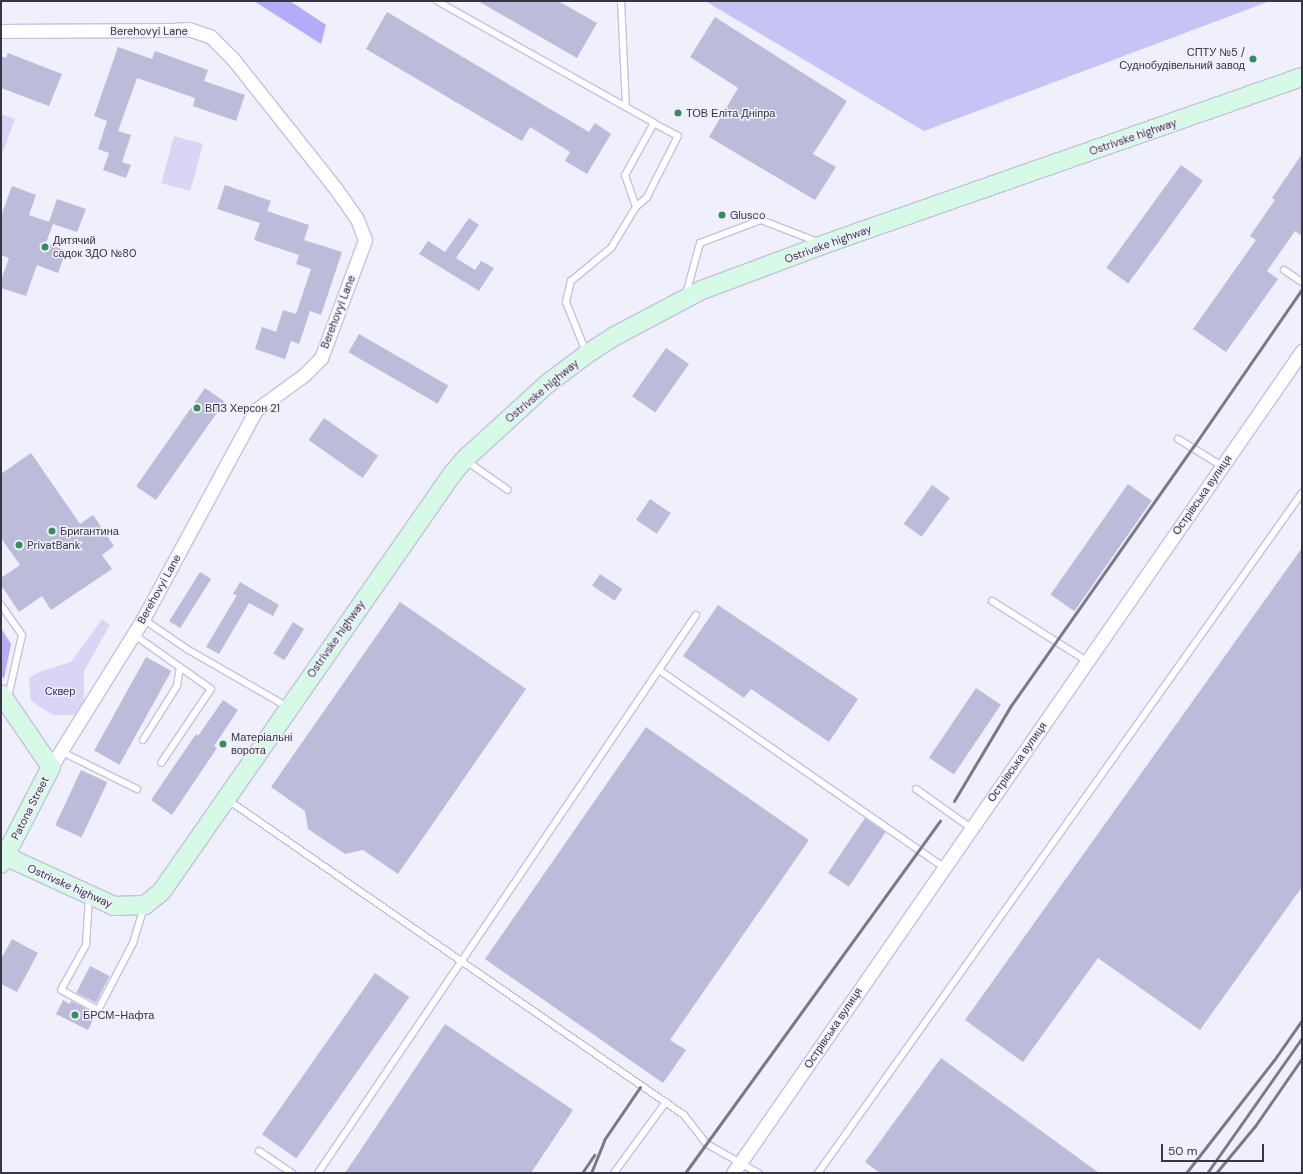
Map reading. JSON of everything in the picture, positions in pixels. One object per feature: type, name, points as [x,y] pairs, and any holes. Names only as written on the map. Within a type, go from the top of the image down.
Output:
[{"type":"street","name":"Berehovyi Lane","points":[[1,31],[188,29],[210,36],[233,59],[336,189],[357,219],[364,240],[321,358],[304,375],[256,410],[143,619],[51,767]]},
{"type":"street","name":"Ostrivske highway","points":[[3,860],[114,906],[144,904],[162,891],[288,707],[453,473],[465,459],[547,384],[586,354],[684,298],[702,290],[825,244],[1302,77]]},
{"type":"street","name":"Острівська вулиця","points":[[737,1168],[1302,351]]},
{"type":"street","name":"Patona Street","points":[[3,860],[51,767],[4,698]]},
{"type":"lane","points":[[437,1],[678,136],[647,197],[636,207],[611,248],[571,281],[566,302],[586,354]]},
{"type":"lane","points":[[621,1],[626,107]]},
{"type":"lane","points":[[636,207],[625,175],[654,123]]},
{"type":"lane","points":[[684,298],[700,243],[761,220],[825,244]]},
{"type":"lane","points":[[1284,270],[1302,282]]},
{"type":"lane","points":[[1178,440],[1222,466]]},
{"type":"lane","points":[[465,459],[508,490]]},
{"type":"lane","points":[[818,1173],[1302,493]]},
{"type":"lane","points":[[992,601],[1087,661]]},
{"type":"lane","points":[[1,605],[22,635],[4,698]]},
{"type":"lane","points":[[318,1173],[696,615]]},
{"type":"lane","points":[[143,619],[187,649],[288,707]]},
{"type":"lane","points":[[134,634],[211,689],[161,763]]},
{"type":"lane","points":[[143,740],[177,686],[180,666]]},
{"type":"lane","points":[[659,670],[944,867]]},
{"type":"lane","points":[[60,751],[137,788]]},
{"type":"lane","points":[[916,789],[971,828]]},
{"type":"lane","points":[[225,799],[666,1102],[684,1115],[707,1144],[737,1168],[758,1173]]},
{"type":"lane","points":[[89,895],[86,945],[61,990],[98,1010],[133,943],[144,904]]},
{"type":"lane","points":[[614,1173],[666,1102]]},
{"type":"lane","points":[[259,1151],[292,1173]]},
{"type":"green space","points":[[1,114],[15,119],[1,158]]},
{"type":"green space","points":[[174,136],[203,144],[190,191],[161,183]]},
{"type":"green space","name":"Сквер","points":[[102,619],[110,625],[84,671],[84,704],[74,715],[53,715],[31,701],[29,678],[41,671],[71,662]]},
{"type":"shaded area","points":[[254,1],[290,1],[326,25],[321,44]]},
{"type":"shaded area","points":[[705,1],[1270,1],[924,131]]},
{"type":"shaded area","points":[[1,628],[11,644],[4,679],[1,675]]},
{"type":"building","points":[[478,1],[558,1],[597,23],[577,58]]},
{"type":"building","points":[[387,12],[589,132],[595,123],[611,134],[587,174],[565,161],[570,152],[530,127],[522,141],[366,49]]},
{"type":"building","points":[[715,17],[847,101],[813,154],[836,167],[815,200],[709,137],[738,88],[690,57]]},
{"type":"building","points":[[118,47],[152,59],[155,51],[208,70],[204,81],[245,95],[236,121],[193,106],[195,98],[137,78],[118,131],[131,135],[122,162],[131,165],[126,178],[103,170],[109,153],[98,149],[107,121],[94,116]]},
{"type":"building","points":[[8,53],[62,74],[49,106],[1,88],[1,56],[6,58]]},
{"type":"building","points":[[1302,154],[1302,236],[1295,231],[1267,271],[1278,279],[1226,352],[1193,329],[1256,240],[1250,236],[1275,200],[1272,198]]},
{"type":"building","points":[[1181,165],[1203,181],[1128,284],[1106,268]]},
{"type":"building","points":[[225,185],[271,201],[267,211],[309,225],[304,240],[342,252],[321,315],[310,311],[299,344],[291,341],[285,359],[255,349],[262,327],[276,332],[283,310],[296,314],[311,269],[296,264],[299,255],[254,240],[260,223],[217,209]]},
{"type":"building","points":[[12,186],[36,195],[29,215],[49,222],[57,199],[86,209],[77,232],[53,224],[46,243],[66,251],[58,273],[37,265],[26,296],[1,288],[1,280],[9,258],[1,255],[1,216]]},
{"type":"building","points":[[469,218],[479,225],[456,258],[475,270],[481,261],[494,268],[479,291],[419,254],[428,241],[445,252]]},
{"type":"building","points":[[359,334],[448,386],[438,404],[348,352]]},
{"type":"building","points":[[666,348],[689,364],[655,412],[632,396]]},
{"type":"building","points":[[205,388],[225,402],[156,500],[136,486]]},
{"type":"building","points":[[324,418],[378,456],[363,478],[309,440]]},
{"type":"building","name":"Бригантина","points":[[31,453],[80,524],[93,515],[114,546],[102,555],[112,569],[51,610],[42,596],[19,612],[1,585],[1,578],[20,565],[1,538],[1,474]]},
{"type":"building","points":[[1128,484],[1152,501],[1074,611],[1051,595]]},
{"type":"building","points":[[932,485],[950,498],[922,537],[904,524]]},
{"type":"building","points":[[650,499],[671,513],[657,534],[636,520]]},
{"type":"building","points":[[1302,548],[1302,887],[1200,1030],[1098,958],[1023,1062],[965,1020]]},
{"type":"building","points":[[200,572],[211,579],[180,628],[169,621]]},
{"type":"building","points":[[600,574],[622,589],[615,601],[592,586]]},
{"type":"building","points":[[240,582],[279,605],[273,616],[249,603],[219,654],[206,647],[237,595],[233,594]]},
{"type":"building","points":[[400,602],[526,689],[398,874],[363,850],[345,854],[308,829],[305,811],[271,787]]},
{"type":"building","points":[[718,605],[858,699],[829,742],[751,689],[744,698],[683,656]]},
{"type":"building","points":[[293,622],[304,629],[284,660],[273,653]]},
{"type":"building","points":[[146,657],[171,671],[119,765],[94,751]]},
{"type":"building","points":[[976,688],[1001,705],[954,774],[929,758]]},
{"type":"building","points":[[223,700],[238,710],[214,746],[217,748],[172,815],[151,800],[196,734],[198,736]]},
{"type":"building","points":[[646,727],[809,840],[670,1040],[686,1050],[663,1083],[485,959]]},
{"type":"building","points":[[81,770],[107,782],[82,838],[55,825]]},
{"type":"building","points":[[865,818],[886,832],[849,887],[828,873]]},
{"type":"building","points":[[12,939],[38,953],[17,992],[1,984],[1,959]]},
{"type":"building","points":[[90,966],[110,976],[96,1003],[76,993]]},
{"type":"building","points":[[375,973],[409,997],[296,1158],[262,1134]]},
{"type":"building","name":"БРСМ-Нафта","points":[[63,1000],[70,1004],[71,1001],[91,1011],[90,1014],[95,1016],[88,1030],[56,1014]]},
{"type":"building","points":[[445,1024],[573,1110],[531,1173],[345,1173]]},
{"type":"building","points":[[941,1058],[1099,1173],[880,1173],[865,1162]]},
{"type":"railway","points":[[954,801],[1010,707],[1302,289]]},
{"type":"railway","points":[[685,1173],[940,821]]},
{"type":"railway","points":[[1186,1173],[1274,1060],[1302,1020]]},
{"type":"railway","points":[[1207,1173],[1302,1038]]},
{"type":"railway","points":[[1216,1173],[1255,1126],[1302,1058]]},
{"type":"railway","points":[[591,1173],[604,1140],[640,1087]]},
{"type":"railway","points":[[582,1173],[594,1155]]},
{"type":"place","name":"СПТУ №5 / Суднобудівельний завод","points":[[1253,59]]},
{"type":"place","name":"ТОВ Еліта Дніпра","points":[[678,113]]},
{"type":"place","name":"Glusco","points":[[722,215]]},
{"type":"place","name":"Дитячий садок ЗДО №80","points":[[45,247]]},
{"type":"place","name":"ВПЗ Херсон 21","points":[[197,408]]},
{"type":"place","name":"Бригантина","points":[[52,531]]},
{"type":"place","name":"PrivatBank","points":[[19,545]]},
{"type":"place","name":"Матеріальні ворота","points":[[223,744]]},
{"type":"place","name":"БРСМ-Нафта","points":[[75,1015]]}]
